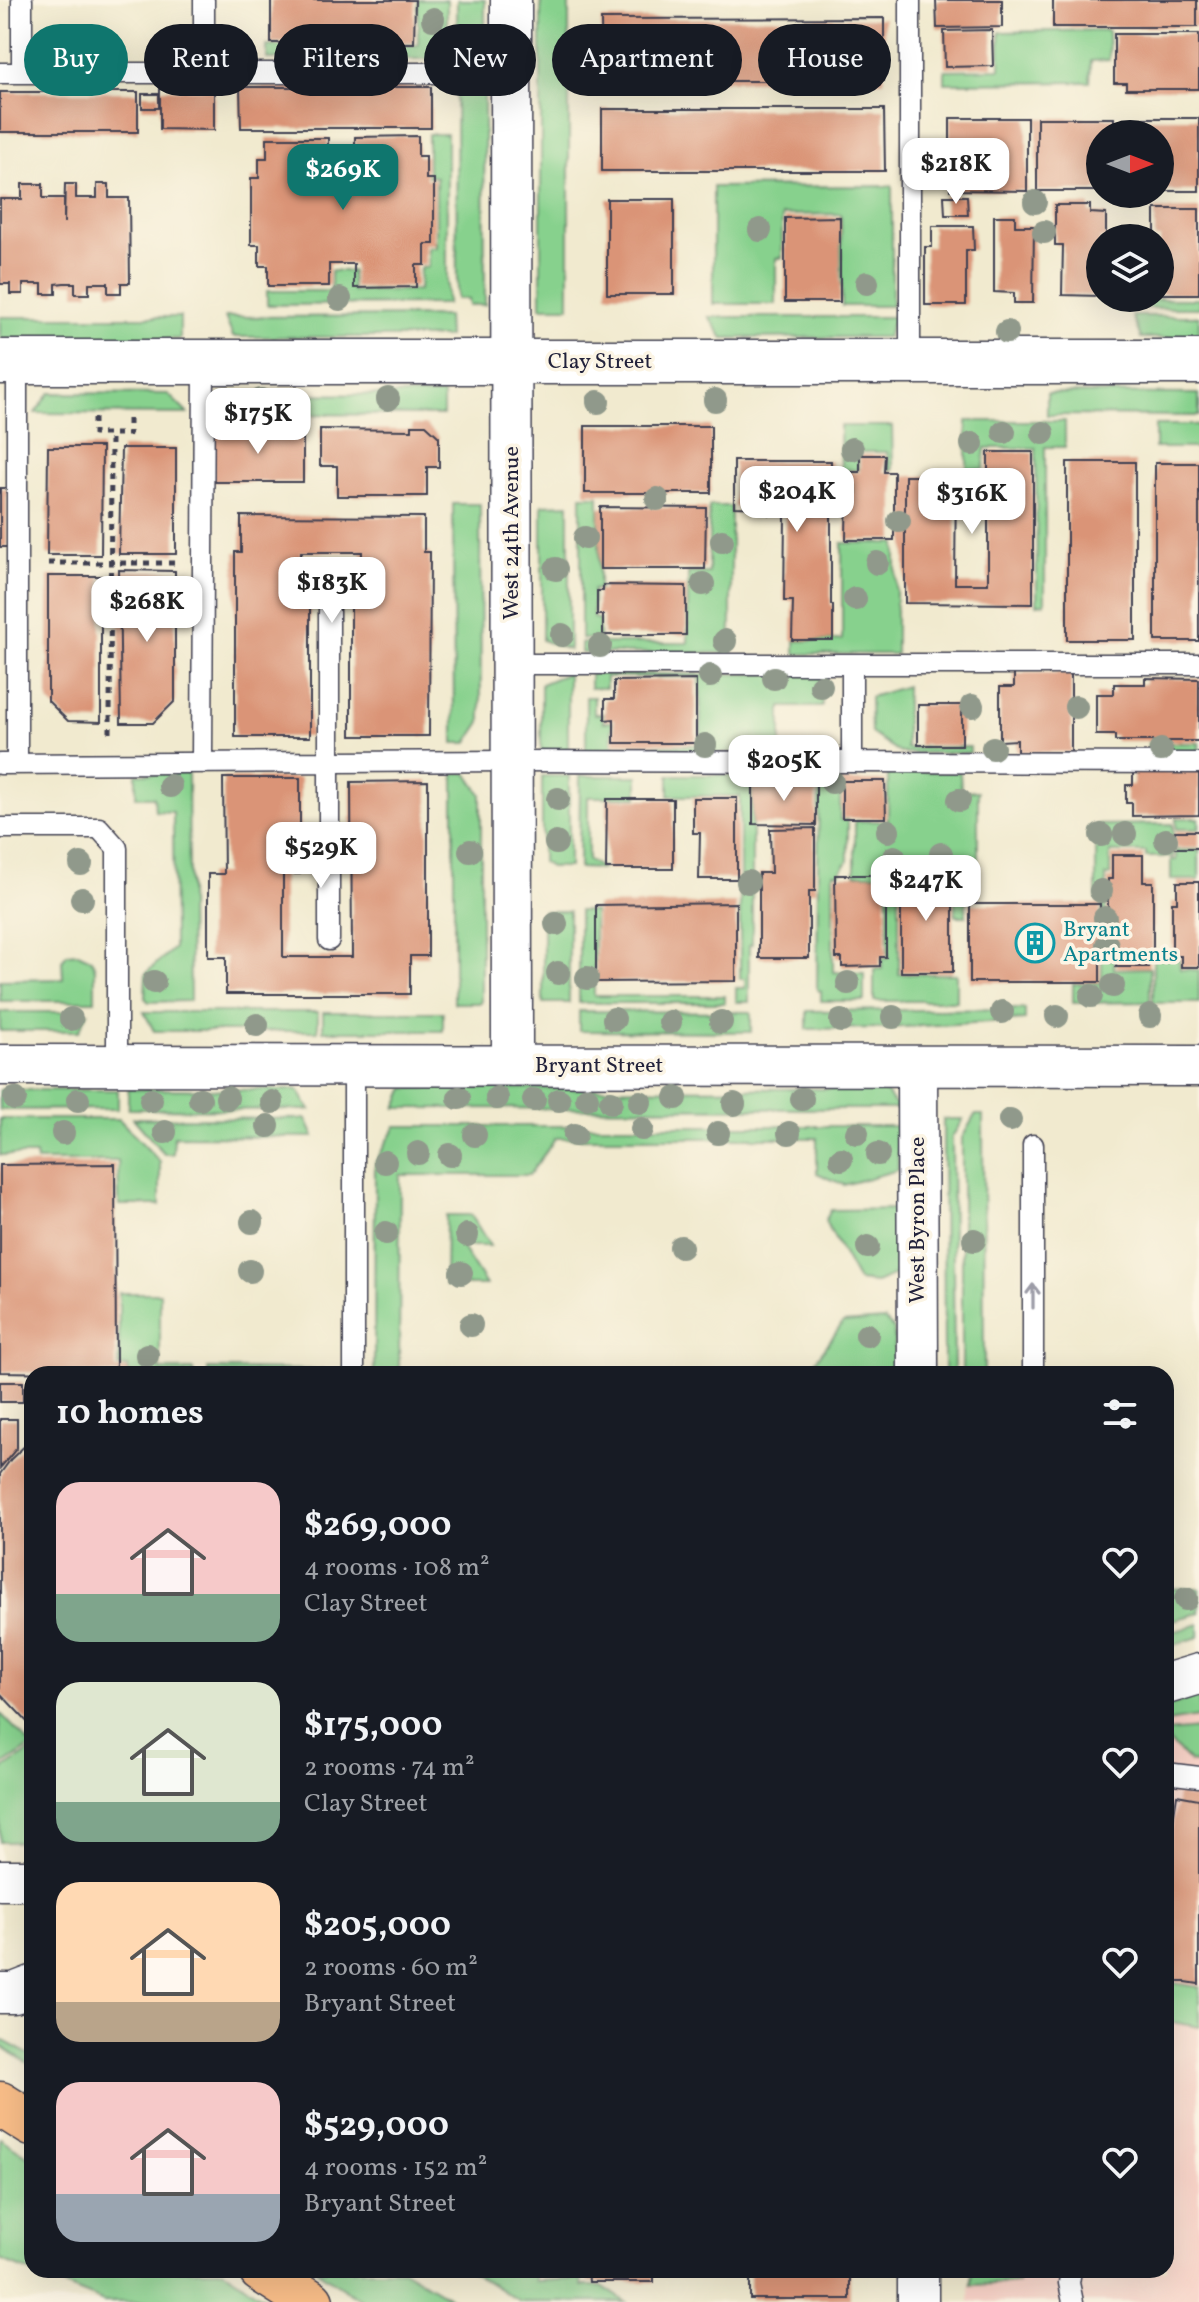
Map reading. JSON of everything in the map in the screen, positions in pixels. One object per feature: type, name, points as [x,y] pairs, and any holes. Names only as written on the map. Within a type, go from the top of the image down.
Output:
[{"type":"highway","points":[[0,2104],[24,2119]]},
{"type":"highway","points":[[274,2278],[311,2302]]},
{"type":"street","name":"West 24th Avenue","points":[[511,0],[511,24]]},
{"type":"street","name":"West 24th Avenue","points":[[512,96],[512,1066]]},
{"type":"street","name":"Clay Street","points":[[8,362],[1199,362]]},
{"type":"street","name":"Bryant Street","points":[[0,1065],[1199,1066]]},
{"type":"street","name":"West Byron Place","points":[[917,1066],[918,1366]]},
{"type":"street","points":[[1174,1682],[1199,1674]]},
{"type":"street","points":[[0,1880],[24,1880]]},
{"type":"street","points":[[0,1993],[24,1989]]},
{"type":"street","points":[[918,2278],[918,2302]]},
{"type":"lane","points":[[22,0],[22,73]]},
{"type":"lane","points":[[204,0],[204,24]]},
{"type":"lane","points":[[910,0],[910,362]]},
{"type":"lane","points":[[0,73],[144,73]]},
{"type":"lane","points":[[258,73],[424,73]]},
{"type":"lane","points":[[8,362],[17,563],[9,764],[512,761],[1199,763]]},
{"type":"lane","points":[[202,762],[204,362]]},
{"type":"lane","points":[[329,584],[329,940]]},
{"type":"lane","points":[[512,664],[1199,664]]},
{"type":"lane","points":[[852,664],[852,762]]},
{"type":"lane","points":[[0,828],[99,828],[117,848],[117,1065]]},
{"type":"lane","points":[[354,1066],[354,1366]]},
{"type":"lane","points":[[1033,1145],[1033,1366]]},
{"type":"lane","points":[[1174,1774],[1199,1777]]},
{"type":"lane","points":[[1070,2278],[1073,2302]]},
{"type":"path","points":[[94,418],[94,434],[129,434],[129,418]]},
{"type":"path","points":[[110,763],[111,434]]},
{"type":"path","points":[[17,563],[203,563]]},
{"type":"shaded area","points":[[1199,1695],[1199,2302],[969,2302],[971,2278],[1174,2278],[1174,1704]]},
{"type":"green space","points":[[418,0],[447,0],[447,24],[424,24],[424,59],[408,59],[408,45],[418,45]]},
{"type":"green space","points":[[457,0],[485,0],[485,24],[457,24]]},
{"type":"green space","points":[[541,0],[569,0],[569,24],[552,24],[552,96],[569,96],[569,307],[541,307]]},
{"type":"green space","points":[[1108,30],[1109,60],[1091,61],[1090,82],[945,83],[945,70],[1000,69],[1000,32]]},
{"type":"green space","points":[[267,46],[274,46],[274,59],[267,59]]},
{"type":"green space","points":[[456,96],[484,96],[485,305],[469,305],[468,299],[457,299]]},
{"type":"green space","points":[[428,134],[447,134],[447,304],[267,305],[267,291],[331,291],[331,271],[352,271],[352,291],[419,290],[420,268],[428,267],[428,247],[436,247],[436,177],[428,176]]},
{"type":"green space","points":[[892,186],[892,306],[842,306],[841,214],[782,215],[782,258],[776,258],[776,304],[713,304],[713,187]]},
{"type":"green space","points":[[1174,299],[1199,299],[1199,308],[1174,308]]},
{"type":"green space","points":[[447,316],[448,337],[233,337],[225,317]]},
{"type":"green space","points":[[1132,316],[1199,316],[1199,338],[1141,338]]},
{"type":"green space","points":[[0,317],[180,317],[180,339],[0,339]]},
{"type":"green space","points":[[709,317],[894,317],[887,337],[723,338]]},
{"type":"green space","points":[[50,393],[168,394],[188,414],[35,413]]},
{"type":"green space","points":[[1047,393],[1199,394],[1199,416],[1047,415]]},
{"type":"green space","points":[[233,394],[443,395],[443,415],[213,414]]},
{"type":"green space","points":[[967,421],[1065,421],[1065,447],[1045,447],[1045,603],[1037,604],[1036,448],[985,448],[984,469],[967,469]]},
{"type":"green space","points":[[1155,425],[1199,425],[1199,448],[1155,448]]},
{"type":"green space","points":[[840,426],[892,426],[893,470],[888,470],[887,452],[858,452],[858,470],[841,470]]},
{"type":"green space","points":[[581,496],[599,496],[599,589],[593,590],[593,618],[599,619],[599,639],[581,639]]},
{"type":"green space","points":[[453,504],[480,504],[481,722],[467,743],[454,743]]},
{"type":"green space","points":[[569,504],[569,650],[542,640],[542,505]]},
{"type":"green space","points":[[709,506],[731,506],[731,653],[581,653],[581,643],[688,643],[688,573],[709,573]]},
{"type":"green space","points":[[842,543],[896,543],[896,654],[795,654],[795,641],[842,640]]},
{"type":"green space","points":[[568,673],[568,751],[541,751],[541,684]]},
{"type":"green space","points":[[590,674],[822,674],[822,707],[781,707],[781,753],[586,753],[586,697],[594,697],[594,714],[603,714],[603,722],[612,722],[612,746],[701,745],[700,677],[606,677],[606,688],[590,688]]},
{"type":"green space","points":[[906,686],[906,748],[970,747],[970,753],[900,753],[871,733],[870,697]]},
{"type":"green space","points":[[1148,743],[1199,743],[1199,754],[1148,754]]},
{"type":"green space","points":[[819,769],[847,769],[847,779],[840,780],[840,820],[848,820],[848,861],[839,873],[833,873],[833,972],[864,973],[864,1001],[821,1001],[821,991],[817,990]]},
{"type":"green space","points":[[888,772],[960,772],[961,791],[978,791],[978,871],[971,900],[966,901],[966,916],[955,916],[955,881],[933,880],[932,865],[906,865],[901,887],[887,887],[886,874],[855,874],[855,821],[888,821]]},
{"type":"green space","points":[[188,773],[190,1001],[149,1002],[145,998],[146,973],[174,948],[173,812],[155,811],[154,797],[136,797],[136,774]]},
{"type":"green space","points":[[454,773],[467,773],[481,794],[481,1003],[454,1003]]},
{"type":"green space","points":[[669,775],[752,775],[749,1002],[736,1002],[736,988],[745,988],[745,979],[740,979],[740,796],[669,796]]},
{"type":"green space","points":[[542,776],[569,776],[569,867],[550,867],[542,862]]},
{"type":"green space","points":[[580,776],[638,776],[638,797],[588,797],[588,860],[603,869],[579,868]]},
{"type":"green space","points":[[1176,818],[1199,818],[1199,829],[1176,829]]},
{"type":"green space","points":[[1173,824],[1173,857],[1146,857],[1146,852],[1110,852],[1106,899],[1096,899],[1096,825]]},
{"type":"green space","points":[[1176,850],[1199,850],[1199,880],[1171,880],[1171,860],[1176,860]]},
{"type":"green space","points":[[888,890],[899,890],[899,974],[956,974],[956,1001],[874,1001],[874,969],[882,969],[882,959],[888,958]]},
{"type":"green space","points":[[1102,902],[1106,902],[1106,959],[1114,959],[1114,969],[1150,968],[1150,1002],[1073,1003],[1073,984],[1102,983]]},
{"type":"green space","points":[[543,911],[569,911],[569,1003],[543,1003]]},
{"type":"green space","points":[[579,911],[594,911],[594,996],[725,996],[725,1003],[579,1003]]},
{"type":"green space","points":[[78,953],[91,959],[95,968],[95,1001],[0,1001],[0,980],[63,979],[62,960],[67,954]]},
{"type":"green space","points":[[1153,959],[1179,959],[1180,969],[1199,970],[1199,1003],[1153,1003]]},
{"type":"green space","points":[[1025,1009],[1025,1020],[807,1029],[807,1011]]},
{"type":"green space","points":[[579,1011],[751,1012],[751,1032],[579,1031]]},
{"type":"green space","points":[[0,1012],[88,1012],[79,1031],[0,1031]]},
{"type":"green space","points":[[144,1012],[318,1012],[318,1031],[154,1031]]},
{"type":"green space","points":[[323,1012],[443,1012],[443,1031],[323,1031]]},
{"type":"green space","points":[[405,1088],[884,1089],[898,1109],[396,1108]]},
{"type":"green space","points":[[128,1089],[298,1090],[310,1110],[128,1109]]},
{"type":"green space","points":[[0,1090],[118,1090],[118,1109],[0,1110]]},
{"type":"green space","points":[[975,1115],[983,1115],[984,1366],[962,1366],[962,1138]]},
{"type":"green space","points":[[133,1118],[306,1119],[314,1137],[174,1136],[173,1154],[164,1154]]},
{"type":"green space","points":[[0,1119],[119,1119],[160,1162],[160,1205],[119,1205],[118,1161],[37,1161],[36,1155],[0,1155]]},
{"type":"green space","points":[[943,1119],[963,1119],[952,1137],[954,1366],[944,1366]]},
{"type":"green space","points":[[396,1126],[898,1126],[898,1170],[844,1185],[817,1173],[817,1138],[556,1138],[529,1175],[400,1175],[399,1366],[374,1366],[375,1163]]},
{"type":"green space","points":[[898,1209],[899,1273],[876,1283],[858,1281],[825,1221],[831,1210]]},
{"type":"green space","points":[[446,1215],[471,1215],[490,1246],[461,1246],[486,1285],[445,1285]]},
{"type":"green space","points":[[119,1293],[160,1293],[160,1366],[119,1366]]},
{"type":"green space","points":[[884,1320],[894,1329],[895,1366],[812,1366],[843,1323]]},
{"type":"green space","points":[[1174,1589],[1199,1589],[1199,1613],[1174,1620]]},
{"type":"green space","points":[[1199,1624],[1199,1637],[1174,1645],[1174,1632]]},
{"type":"green space","points":[[1199,1695],[1199,1717],[1174,1721],[1174,1704]]},
{"type":"green space","points":[[0,1713],[24,1738],[24,1751],[0,1767]]},
{"type":"green space","points":[[1199,1729],[1199,1764],[1190,1762],[1174,1747],[1174,1731]]},
{"type":"green space","points":[[24,1755],[24,1842],[0,1842],[0,1771]]},
{"type":"green space","points":[[1174,1983],[1199,1987],[1199,2027],[1174,2022]]},
{"type":"green space","points":[[0,2039],[24,2052],[24,2061],[0,2045]]},
{"type":"green space","points":[[0,2138],[24,2154],[24,2270],[0,2260]]},
{"type":"green space","points":[[45,2278],[234,2278],[270,2302],[104,2302]]},
{"type":"green space","points":[[328,2278],[416,2278],[457,2302],[364,2302]]},
{"type":"green space","points":[[482,2278],[535,2278],[535,2281],[581,2279],[582,2286],[602,2286],[626,2302],[520,2302]]},
{"type":"green space","points":[[972,2278],[1017,2278],[1017,2283],[972,2285]]},
{"type":"building","points":[[271,0],[415,0],[414,43],[408,43],[408,24],[274,24],[274,43],[271,43]]},
{"type":"building","points":[[936,0],[1002,0],[1002,27],[937,28]]},
{"type":"building","points":[[1053,0],[1197,0],[1197,27],[1053,27]]},
{"type":"building","points":[[884,18],[884,24],[758,24],[758,81],[742,81],[742,24],[601,24],[601,19]]},
{"type":"building","points":[[992,30],[993,66],[945,67],[944,31]]},
{"type":"building","points":[[1114,34],[1199,34],[1199,89],[1126,89],[1126,83],[1114,83]]},
{"type":"building","points":[[258,87],[274,87],[274,96],[408,96],[408,87],[424,87],[424,96],[431,96],[431,128],[241,128],[240,96],[258,96]]},
{"type":"building","points":[[0,92],[24,92],[24,96],[128,96],[128,92],[138,92],[138,132],[0,132]]},
{"type":"building","points":[[142,94],[159,96],[159,108],[142,108]]},
{"type":"building","points":[[160,96],[214,96],[214,130],[160,129]]},
{"type":"building","points":[[602,109],[884,109],[885,171],[602,171]]},
{"type":"building","points":[[950,118],[1027,118],[1027,191],[950,190]]},
{"type":"building","points":[[1037,118],[1114,118],[1086,120],[1086,191],[1037,191]]},
{"type":"building","points":[[1199,118],[1199,191],[1174,191],[1174,120],[1123,120]]},
{"type":"building","points":[[418,136],[418,156],[426,156],[426,179],[434,179],[434,244],[425,244],[425,265],[416,265],[416,287],[354,288],[354,264],[329,264],[329,286],[268,286],[268,266],[259,266],[259,245],[251,245],[251,178],[259,178],[259,158],[267,158],[267,138],[328,138],[328,157],[355,157],[355,137]]},
{"type":"building","points":[[22,184],[43,184],[43,198],[64,198],[64,223],[65,184],[76,184],[76,198],[97,198],[97,184],[109,184],[109,198],[129,198],[130,283],[121,283],[121,293],[108,293],[108,283],[89,283],[89,294],[75,294],[75,283],[64,283],[56,284],[56,294],[42,294],[42,284],[23,284],[23,294],[10,294],[10,284],[0,284],[0,199],[22,199]]},
{"type":"building","points":[[944,196],[967,196],[968,215],[945,215]]},
{"type":"building","points":[[607,199],[674,199],[674,294],[607,294]]},
{"type":"building","points":[[1055,205],[1086,205],[1090,213],[1106,214],[1106,224],[1086,224],[1086,296],[1062,295],[1063,245],[1055,245]]},
{"type":"building","points":[[1155,209],[1199,209],[1199,294],[1174,294],[1174,224],[1155,224]]},
{"type":"building","points":[[994,216],[1015,216],[1015,226],[1034,226],[1033,303],[1014,303],[1014,293],[994,292]]},
{"type":"building","points":[[840,217],[840,302],[785,302],[785,218]]},
{"type":"building","points":[[932,226],[973,226],[974,250],[966,250],[966,305],[925,305],[925,247],[932,247]]},
{"type":"building","points":[[412,425],[426,425],[439,437],[439,467],[427,467],[427,496],[337,496],[337,466],[320,466],[320,429],[412,430]]},
{"type":"building","points":[[229,426],[245,426],[245,434],[267,434],[267,426],[288,426],[288,434],[303,434],[303,482],[213,482],[213,433],[229,433]]},
{"type":"building","points":[[585,426],[711,426],[711,493],[585,493]]},
{"type":"building","points":[[48,447],[102,447],[101,555],[47,555]]},
{"type":"building","points":[[121,448],[176,448],[176,554],[119,554]]},
{"type":"building","points":[[988,452],[1033,452],[1033,604],[905,603],[905,476],[956,476],[955,584],[988,584]]},
{"type":"building","points":[[860,455],[885,455],[884,472],[894,472],[894,540],[846,540],[847,472],[860,472]]},
{"type":"building","points":[[734,461],[831,461],[833,640],[792,640],[793,601],[784,601],[785,515],[769,515],[769,508],[734,507]]},
{"type":"building","points":[[1067,462],[1135,462],[1135,640],[1067,640]]},
{"type":"building","points":[[1155,463],[1199,463],[1199,641],[1155,641]]},
{"type":"building","points":[[0,488],[7,488],[7,547],[0,547]]},
{"type":"building","points":[[600,507],[706,508],[705,569],[600,569]]},
{"type":"building","points":[[241,516],[424,517],[424,552],[430,552],[429,736],[351,736],[351,586],[361,585],[362,552],[301,552],[301,587],[310,587],[310,737],[235,737],[235,552],[241,552]]},
{"type":"building","points":[[119,570],[175,571],[175,701],[153,723],[121,723]]},
{"type":"building","points":[[48,576],[101,576],[101,722],[68,721],[48,701]]},
{"type":"building","points":[[603,585],[686,586],[686,635],[603,635],[603,615],[597,615],[597,591],[603,591]]},
{"type":"building","points":[[1014,673],[1071,673],[1071,752],[1017,752],[1017,740],[1000,741],[1000,687],[1014,687]]},
{"type":"building","points":[[1145,678],[1199,679],[1199,741],[1115,741],[1115,735],[1096,735],[1096,694],[1114,694],[1114,684],[1145,684]]},
{"type":"building","points":[[696,680],[696,743],[614,743],[614,719],[605,720],[605,699],[614,699],[614,681]]},
{"type":"building","points":[[918,705],[962,705],[962,745],[918,745]]},
{"type":"building","points":[[1133,772],[1199,772],[1199,815],[1132,816],[1132,803],[1126,803],[1126,785],[1133,785]]},
{"type":"building","points":[[223,778],[300,778],[300,874],[283,874],[283,957],[352,957],[351,782],[428,781],[428,956],[410,956],[410,994],[226,994],[226,957],[208,957],[208,874],[224,874]]},
{"type":"building","points":[[753,781],[816,782],[816,825],[753,824]]},
{"type":"building","points":[[842,781],[885,781],[886,818],[842,818]]},
{"type":"building","points":[[693,798],[737,798],[737,879],[699,879],[700,833],[693,833]]},
{"type":"building","points":[[607,799],[673,799],[673,869],[606,869]]},
{"type":"building","points":[[815,828],[815,891],[809,891],[809,958],[759,958],[759,873],[771,873],[770,829]]},
{"type":"building","points":[[1175,831],[1199,831],[1199,848],[1175,848]]},
{"type":"building","points":[[1112,855],[1143,855],[1143,882],[1153,882],[1153,955],[1149,955],[1149,967],[1116,967],[1116,957],[1108,957],[1108,879],[1112,879]]},
{"type":"building","points":[[907,866],[931,866],[931,883],[953,883],[953,972],[901,972],[901,881],[907,881]]},
{"type":"building","points":[[835,875],[886,875],[886,957],[880,957],[880,966],[842,967],[842,958],[836,958]]},
{"type":"building","points":[[1177,882],[1199,882],[1199,967],[1181,967],[1181,956],[1172,956],[1172,902],[1177,902]]},
{"type":"building","points":[[736,903],[736,981],[596,982],[596,905]]},
{"type":"building","name":"Bryant Apartments","points":[[970,904],[1100,904],[1100,982],[970,982]]},
{"type":"building","points":[[115,1164],[116,1366],[24,1366],[24,1372],[0,1372],[0,1165]]},
{"type":"building","points":[[0,1382],[23,1382],[23,1402],[0,1402]]},
{"type":"building","points":[[0,1419],[17,1419],[17,1448],[0,1468]]},
{"type":"building","points":[[24,1447],[24,1718],[0,1693],[0,1474]]},
{"type":"building","points":[[1177,1795],[1199,1799],[1199,1984],[1174,1980],[1174,1814]]},
{"type":"building","points":[[589,2278],[654,2278],[654,2282],[589,2282]]},
{"type":"building","points":[[750,2278],[850,2278],[850,2299],[750,2299]]},
{"type":"place","name":"Bryant Apartments","points":[[1035,943]]}]
